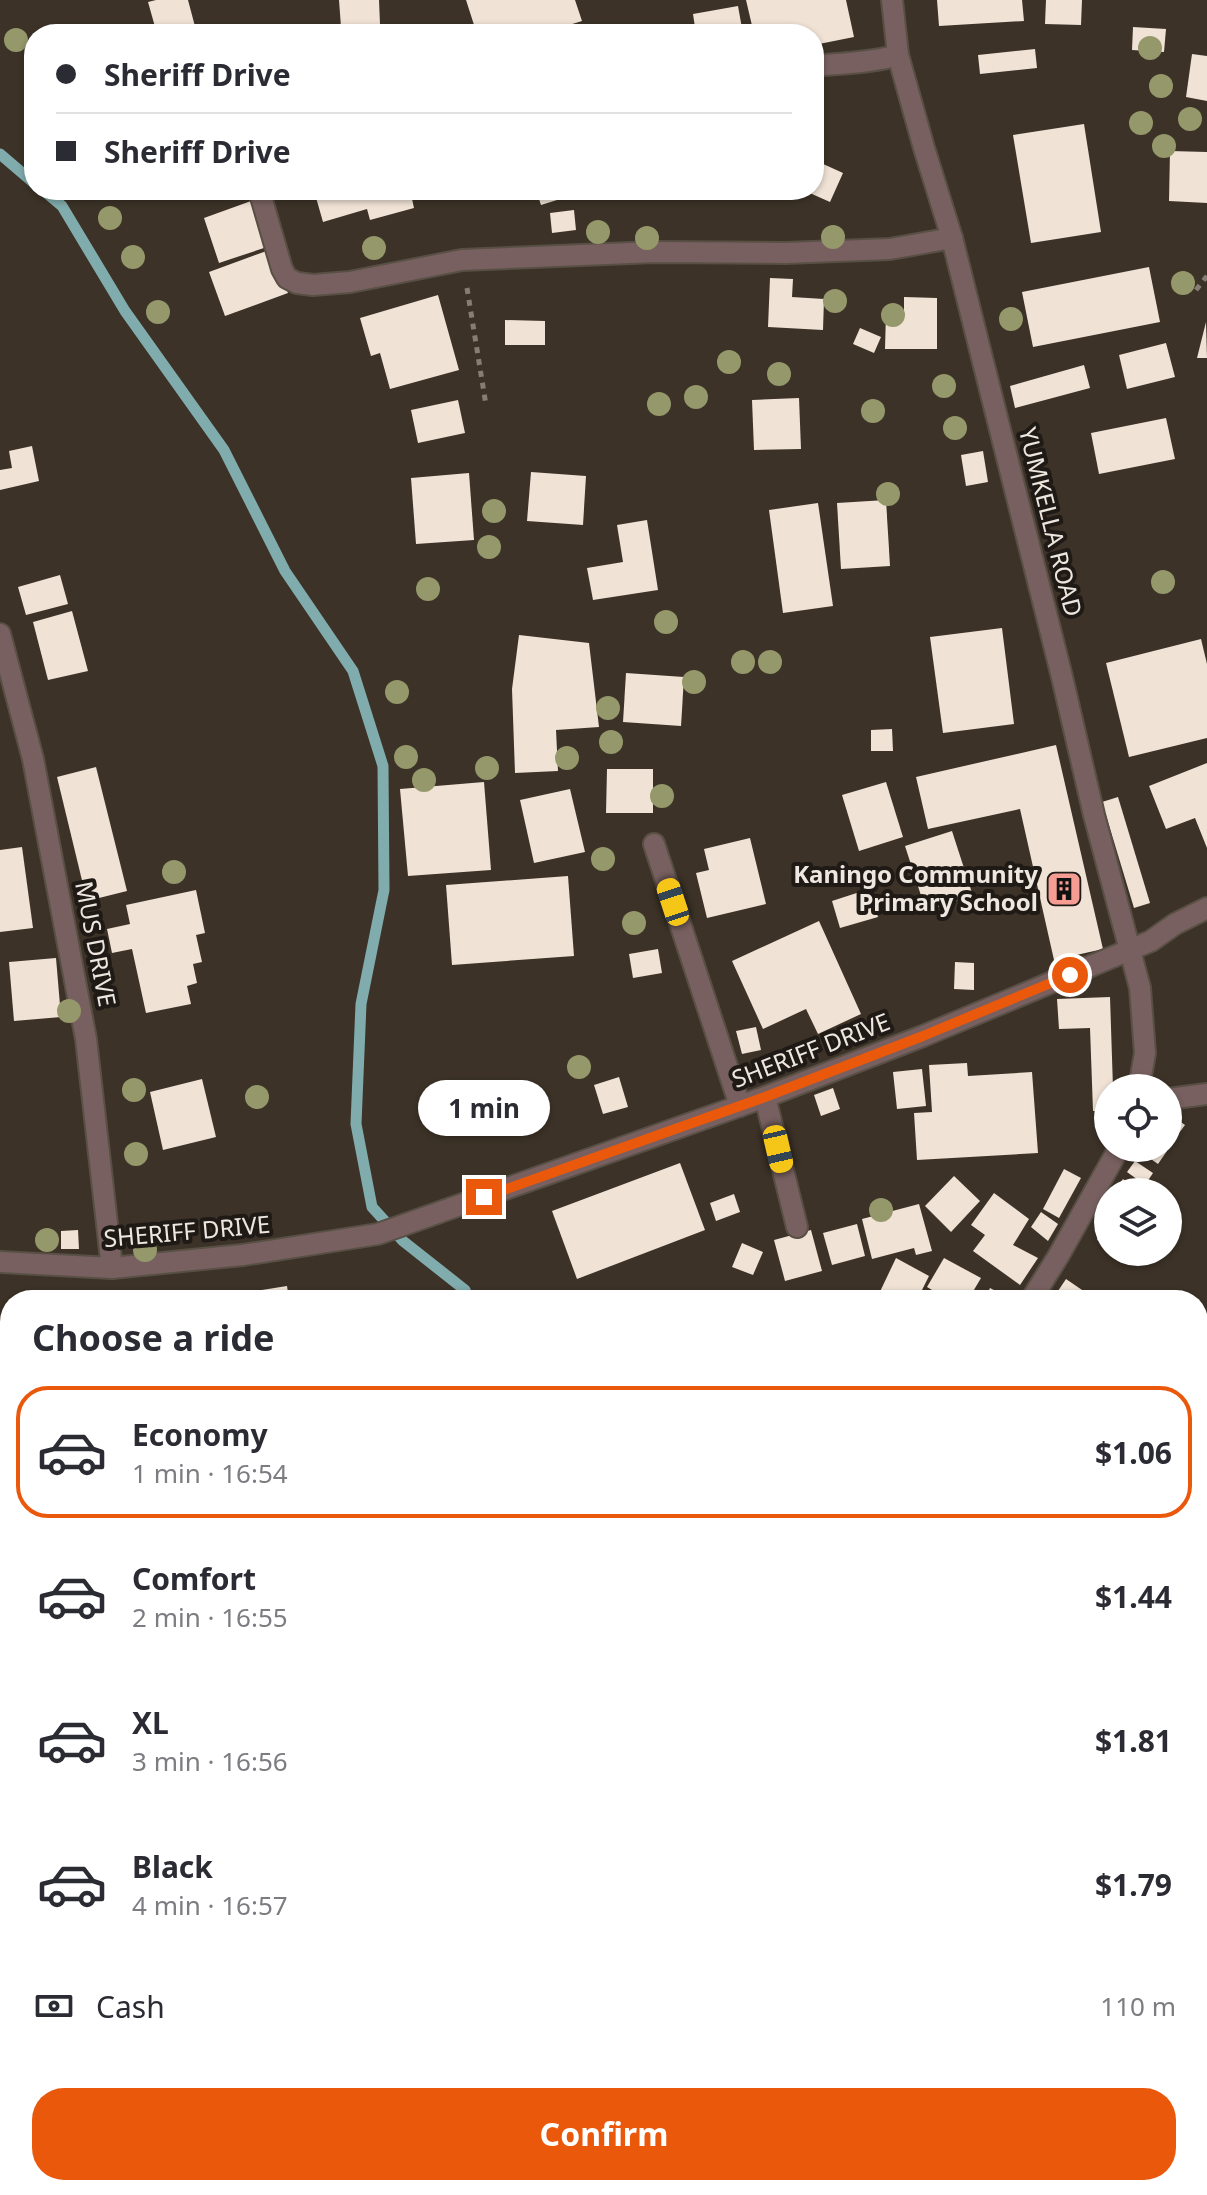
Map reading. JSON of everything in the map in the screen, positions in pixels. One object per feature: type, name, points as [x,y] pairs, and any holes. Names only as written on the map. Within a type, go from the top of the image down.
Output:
[{"type":"street","name":"YUMKELLA ROAD","points":[[892,0],[898,55],[952,238],[1140,988],[1145,1053],[1141,1074]]},
{"type":"street","points":[[824,65],[882,60],[898,55]]},
{"type":"street","points":[[262,200],[287,278],[313,285],[350,282],[462,260],[655,252],[785,253],[890,249],[952,238]]},
{"type":"street","name":"MUS DRIVE","points":[[0,634],[33,759],[86,1039],[112,1268]]},
{"type":"street","points":[[654,844],[740,1106]]},
{"type":"street","name":"SHERIFF DRIVE","points":[[0,1262],[112,1268],[243,1255],[378,1234],[765,1097],[923,1036],[1129,951],[1207,908]]},
{"type":"street","points":[[1182,1097],[1207,1094]]},
{"type":"street","points":[[765,1097],[797,1227]]},
{"type":"street","points":[[1037,1290],[1111,1162]]},
{"type":"path","points":[[462,260],[486,405]]},
{"type":"path","points":[[1196,290],[1207,276]]},
{"type":"building","points":[[188,0],[194,24],[154,24],[148,2]]},
{"type":"building","points":[[339,0],[379,0],[380,24],[341,24]]},
{"type":"building","points":[[466,0],[575,0],[582,21],[572,24],[474,24]]},
{"type":"building","points":[[746,0],[846,0],[854,37],[824,43],[824,24],[752,24]]},
{"type":"building","points":[[937,0],[1022,0],[1024,21],[939,26]]},
{"type":"building","points":[[1046,0],[1082,0],[1081,25],[1045,24]]},
{"type":"building","points":[[738,6],[741,24],[694,24],[693,14]]},
{"type":"building","points":[[1133,27],[1166,29],[1164,52],[1132,50]]},
{"type":"building","points":[[1035,49],[1037,68],[980,74],[978,55]]},
{"type":"building","points":[[1192,54],[1207,56],[1207,101],[1186,97]]},
{"type":"building","points":[[1084,124],[1101,232],[1031,243],[1013,135]]},
{"type":"building","points":[[1170,151],[1207,152],[1207,203],[1169,201]]},
{"type":"building","points":[[824,164],[843,173],[830,202],[824,199]]},
{"type":"building","points":[[317,200],[412,200],[414,208],[370,220],[367,209],[323,222]]},
{"type":"building","points":[[539,200],[557,200],[541,205]]},
{"type":"building","points":[[251,201],[267,247],[219,263],[204,218]]},
{"type":"building","points":[[574,210],[576,230],[552,233],[550,213]]},
{"type":"building","points":[[272,249],[288,293],[225,316],[209,272]]},
{"type":"building","points":[[1149,267],[1160,322],[1033,347],[1022,292]]},
{"type":"building","points":[[770,278],[793,279],[792,297],[824,299],[823,330],[768,327]]},
{"type":"building","points":[[438,295],[459,370],[390,389],[380,353],[371,356],[360,318]]},
{"type":"building","points":[[904,297],[937,298],[937,349],[885,349],[886,313],[904,313]]},
{"type":"building","points":[[505,320],[545,321],[545,345],[505,345]]},
{"type":"building","points":[[1206,322],[1207,358],[1197,358]]},
{"type":"building","points":[[860,328],[881,337],[874,353],[853,344]]},
{"type":"building","points":[[1166,343],[1175,377],[1127,389],[1119,355]]},
{"type":"building","points":[[1084,365],[1090,388],[1015,408],[1010,386]]},
{"type":"building","points":[[799,398],[801,449],[754,450],[752,400]]},
{"type":"building","points":[[458,400],[465,433],[418,443],[411,410]]},
{"type":"building","points":[[1166,418],[1175,459],[1099,474],[1091,433]]},
{"type":"building","points":[[32,446],[39,481],[0,490],[0,470],[12,468],[9,451]]},
{"type":"building","points":[[983,451],[988,482],[966,486],[961,455]]},
{"type":"building","points":[[531,472],[586,476],[583,525],[527,521]]},
{"type":"building","points":[[469,473],[474,540],[416,544],[411,478]]},
{"type":"building","points":[[886,500],[890,566],[841,569],[837,503]]},
{"type":"building","points":[[818,503],[833,606],[783,613],[769,510]]},
{"type":"building","points":[[647,520],[658,590],[593,600],[587,568],[623,562],[617,525]]},
{"type":"building","points":[[60,575],[68,604],[26,615],[18,587]]},
{"type":"building","points":[[72,611],[88,671],[48,680],[33,622]]},
{"type":"building","points":[[1002,628],[1014,724],[943,733],[930,637]]},
{"type":"building","points":[[519,635],[589,643],[599,727],[556,730],[558,771],[515,773],[512,689]]},
{"type":"building","points":[[1201,639],[1207,664],[1207,738],[1129,757],[1106,663]]},
{"type":"building","points":[[626,673],[684,677],[681,726],[623,722]]},
{"type":"building","points":[[892,729],[893,751],[871,751],[871,730]]},
{"type":"building","name":"Kaningo Community Primary School","points":[[1056,745],[1103,949],[1054,960],[1020,809],[928,829],[916,777]]},
{"type":"building","points":[[1207,763],[1207,848],[1195,818],[1166,829],[1149,786]]},
{"type":"building","points":[[96,767],[127,891],[87,901],[57,777]]},
{"type":"building","points":[[607,769],[653,769],[653,813],[606,813]]},
{"type":"building","points":[[484,782],[491,870],[408,876],[400,789]]},
{"type":"building","points":[[886,782],[903,837],[859,851],[842,795]]},
{"type":"building","points":[[570,789],[585,852],[534,863],[520,800]]},
{"type":"building","points":[[1118,797],[1150,903],[1134,908],[1102,802]]},
{"type":"building","points":[[952,831],[973,896],[926,911],[905,846]]},
{"type":"building","points":[[750,838],[766,904],[707,918],[696,873],[709,870],[704,849]]},
{"type":"building","points":[[22,847],[33,928],[0,932],[0,850]]},
{"type":"building","points":[[568,876],[574,956],[452,965],[446,885]]},
{"type":"building","points":[[869,889],[878,917],[840,928],[832,901]]},
{"type":"building","points":[[196,890],[205,933],[196,935],[202,962],[193,964],[197,983],[187,986],[191,1004],[146,1013],[132,949],[112,953],[107,929],[130,924],[126,905]]},
{"type":"building","points":[[819,921],[861,1014],[818,1034],[806,1009],[763,1029],[732,961]]},
{"type":"building","points":[[658,949],[662,973],[633,978],[629,954]]},
{"type":"building","points":[[56,958],[61,1017],[14,1021],[9,962]]},
{"type":"building","points":[[955,962],[974,963],[974,990],[954,989]]},
{"type":"building","points":[[1110,997],[1113,1074],[1094,1074],[1094,1111],[1090,1028],[1059,1029],[1057,999]]},
{"type":"building","points":[[756,1027],[761,1050],[742,1054],[736,1031]]},
{"type":"building","points":[[967,1063],[968,1076],[1032,1072],[1038,1153],[917,1160],[914,1113],[932,1112],[929,1065]]},
{"type":"building","points":[[922,1069],[926,1106],[897,1109],[893,1072]]},
{"type":"building","points":[[619,1077],[628,1107],[603,1114],[594,1085]]},
{"type":"building","points":[[202,1079],[216,1137],[163,1150],[150,1092]]},
{"type":"building","points":[[833,1088],[840,1109],[821,1116],[814,1095]]},
{"type":"building","points":[[1136,1162],[1153,1173],[1150,1178],[1135,1178],[1127,1172]]},
{"type":"building","points":[[680,1163],[705,1230],[577,1279],[552,1211]]},
{"type":"building","points":[[1064,1169],[1081,1178],[1059,1218],[1043,1209]]},
{"type":"building","points":[[954,1176],[980,1201],[951,1232],[925,1206]]},
{"type":"building","points":[[994,1193],[1029,1219],[1013,1245],[1038,1258],[1020,1285],[973,1251],[985,1235],[971,1225]]},
{"type":"building","points":[[734,1194],[740,1212],[716,1221],[710,1203]]},
{"type":"building","points":[[919,1204],[932,1251],[916,1255],[914,1248],[872,1259],[862,1219]]},
{"type":"building","points":[[1041,1212],[1058,1224],[1048,1241],[1031,1227]]},
{"type":"building","points":[[857,1224],[865,1256],[832,1265],[823,1233]]},
{"type":"building","points":[[78,1230],[79,1249],[61,1249],[61,1231]]},
{"type":"building","points":[[811,1230],[822,1271],[785,1281],[774,1240]]},
{"type":"building","points":[[742,1243],[763,1252],[753,1275],[732,1267]]},
{"type":"building","points":[[896,1258],[929,1276],[922,1290],[881,1290]]},
{"type":"building","points":[[944,1258],[981,1278],[974,1290],[932,1290],[927,1287]]},
{"type":"building","points":[[1066,1279],[1082,1290],[1059,1290]]},
{"type":"building","points":[[287,1286],[288,1290],[262,1290]]},
{"type":"waterway","points":[[0,154],[24,174]]},
{"type":"waterway","points":[[55,200],[62,206],[125,311],[224,450],[285,571],[353,671],[383,766],[384,890],[361,1004],[356,1124],[372,1207],[403,1241],[465,1290]]},
{"type":"place","name":"Kaningo Community Primary School","points":[[1064,889]]},
{"type":"route","points":[[484,1197],[765,1097],[1070,975]]}]
